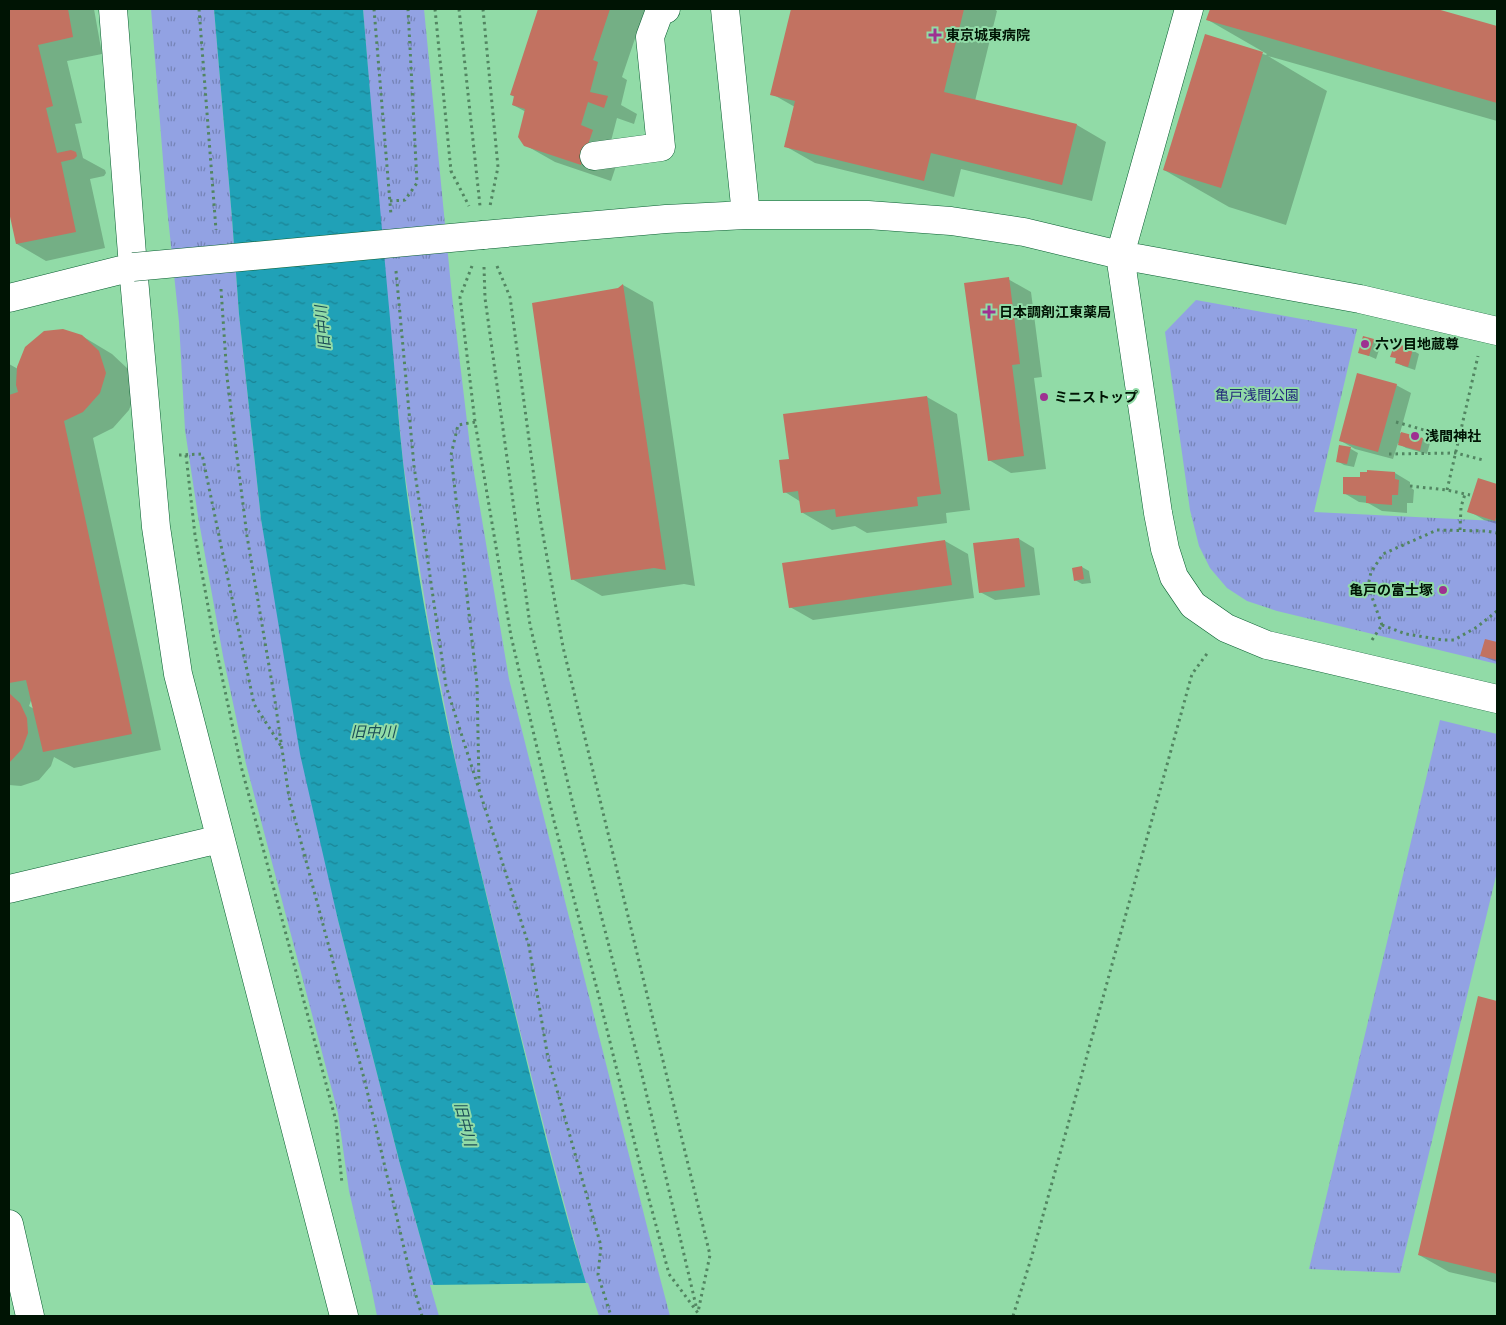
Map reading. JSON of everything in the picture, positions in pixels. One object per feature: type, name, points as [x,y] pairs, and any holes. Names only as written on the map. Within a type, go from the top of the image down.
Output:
[{"type":"street","points":[[114,9],[133,267],[156,527],[178,674],[344,1316]]},
{"type":"street","points":[[594,156],[661,147],[650,37],[660,10],[666,9]]},
{"type":"street","points":[[725,9],[746,215]]},
{"type":"street","points":[[1189,9],[1120,255],[1158,513],[1165,549],[1174,577],[1193,605],[1226,628],[1266,645],[1497,699]]},
{"type":"street","points":[[9,298],[133,267],[482,222],[657,220],[746,215],[868,215],[951,221],[1024,232],[1120,255],[1360,299],[1497,331]]},
{"type":"street","points":[[9,889],[220,839]]},
{"type":"street","points":[[9,1224],[30,1316]]},
{"type":"path","points":[[198,9],[217,238]]},
{"type":"path","points":[[374,9],[391,220]]},
{"type":"path","points":[[390,201],[405,200],[417,183],[408,9]]},
{"type":"path","points":[[434,9],[451,171],[470,209]]},
{"type":"path","points":[[459,9],[482,222]]},
{"type":"path","points":[[483,9],[498,167],[490,207]]},
{"type":"path","points":[[472,266],[460,297],[475,422],[511,636],[554,822],[669,1274],[698,1313]]},
{"type":"path","points":[[497,266],[510,297],[538,506],[563,647],[710,1255],[698,1313]]},
{"type":"path","points":[[484,267],[485,298],[530,624],[580,834],[642,1075],[698,1313]]},
{"type":"path","points":[[396,270],[414,466],[446,686],[529,946],[548,1058],[601,1246],[598,1275],[611,1316]]},
{"type":"path","points":[[220,287],[227,377],[247,536],[274,691],[289,797],[365,1082],[412,1282],[422,1316]]},
{"type":"path","points":[[1447,490],[1479,350]]},
{"type":"path","points":[[475,422],[458,425],[451,455],[477,684],[480,790]]},
{"type":"path","points":[[1396,422],[1459,440]]},
{"type":"path","points":[[1389,454],[1456,453],[1483,460]]},
{"type":"path","points":[[150,457],[202,454],[254,704],[282,748]]},
{"type":"path","points":[[186,455],[195,534],[241,766],[336,1121],[342,1186]]},
{"type":"path","points":[[1410,486],[1447,490],[1470,495]]},
{"type":"path","points":[[1460,530],[1461,507],[1465,494]]},
{"type":"path","points":[[1497,533],[1437,530],[1383,554],[1371,572],[1368,586],[1382,625],[1406,634],[1454,640],[1477,627],[1497,611]]},
{"type":"path","points":[[1370,642],[1382,625]]},
{"type":"path","points":[[1013,1316],[1031,1259],[1192,674],[1226,628]]},
{"type":"green space","points":[[151,9],[214,9],[239,314],[261,519],[338,920],[400,1164],[442,1316],[377,1316],[349,1191],[338,1113],[246,764],[223,656],[185,430],[179,322],[166,198]]},
{"type":"green space","points":[[363,9],[424,9],[452,296],[471,455],[509,679],[670,1316],[596,1316],[550,1150],[462,794],[428,621],[403,462],[379,208]]},
{"type":"green space","name":"亀戸浅間公園","points":[[1196,300],[1357,329],[1314,512],[1497,521],[1497,664],[1277,611],[1247,601],[1227,588],[1210,568],[1199,546],[1190,510],[1165,332]]},
{"type":"green space","points":[[1440,720],[1497,734],[1497,872],[1400,1273],[1309,1269]]},
{"type":"water","name":"旧中川","points":[[214,9],[363,9],[401,445],[411,523],[431,645],[456,767],[521,1040],[569,1225],[596,1316],[442,1316],[400,1164],[338,920],[300,754],[261,519],[239,314]]},
{"type":"pier","points":[[588,1283],[599,1316],[439,1316],[430,1285]]},
{"type":"building","points":[[9,9],[68,9],[73,37],[38,45],[53,106],[46,108],[57,153],[71,150],[76,152],[77,156],[74,159],[61,162],[76,232],[16,244],[9,212]]},
{"type":"building","points":[[538,9],[610,9],[593,60],[598,62],[590,92],[608,96],[604,108],[588,102],[581,125],[593,130],[581,165],[524,146],[518,137],[525,109],[512,105],[514,96],[510,95]]},
{"type":"building","points":[[791,9],[964,9],[944,92],[1077,124],[1062,185],[931,153],[924,181],[784,147],[795,101],[770,95]]},
{"type":"building","points":[[1210,9],[1437,9],[1497,26],[1497,103],[1206,20]]},
{"type":"building","points":[[1205,34],[1263,52],[1221,188],[1163,170]]},
{"type":"building","points":[[1009,277],[1020,364],[1012,365],[1024,456],[988,461],[964,283]]},
{"type":"building","points":[[623,284],[666,570],[654,568],[571,580],[532,303],[618,288]]},
{"type":"building","points":[[63,329],[82,335],[99,351],[106,373],[100,393],[83,412],[64,421],[132,734],[43,752],[26,680],[9,683],[9,395],[18,392],[16,385],[17,367],[25,347],[44,331]]},
{"type":"building","points":[[1363,336],[1374,339],[1369,356],[1358,353]]},
{"type":"building","points":[[1395,343],[1413,349],[1408,367],[1395,363],[1396,358],[1390,357]]},
{"type":"building","points":[[1357,373],[1397,384],[1378,452],[1339,441]]},
{"type":"building","points":[[927,396],[941,494],[917,497],[918,506],[836,517],[835,509],[801,513],[798,491],[783,493],[779,460],[789,459],[783,414]]},
{"type":"building","points":[[1401,432],[1423,438],[1420,451],[1398,445]]},
{"type":"building","points":[[1339,445],[1351,447],[1347,464],[1336,462]]},
{"type":"building","points":[[1367,470],[1395,472],[1395,479],[1399,480],[1398,495],[1392,495],[1392,505],[1366,503],[1366,496],[1343,494],[1343,477],[1360,477],[1360,472],[1367,472]]},
{"type":"building","points":[[1478,478],[1497,484],[1497,514],[1495,521],[1467,512]]},
{"type":"building","points":[[1019,538],[1025,587],[979,593],[973,543]]},
{"type":"building","points":[[945,540],[952,585],[789,608],[782,563]]},
{"type":"building","points":[[1082,566],[1084,579],[1074,581],[1072,568]]},
{"type":"building","points":[[1485,639],[1497,642],[1497,660],[1480,656]]},
{"type":"building","points":[[9,693],[20,703],[27,718],[28,733],[22,749],[9,763]]},
{"type":"building","points":[[1478,996],[1497,1001],[1497,1274],[1418,1255]]},
{"type":"place","name":"東京城東病院","points":[[935,35]]},
{"type":"place","name":"日本調剤江東薬局","points":[[989,312]]},
{"type":"place","name":"六ツ目地蔵尊","points":[[1365,344]]},
{"type":"place","name":"ミニストップ","points":[[1044,397]]},
{"type":"place","name":"浅間神社","points":[[1415,436]]},
{"type":"place","name":"亀戸の富士塚","points":[[1443,590]]}]
